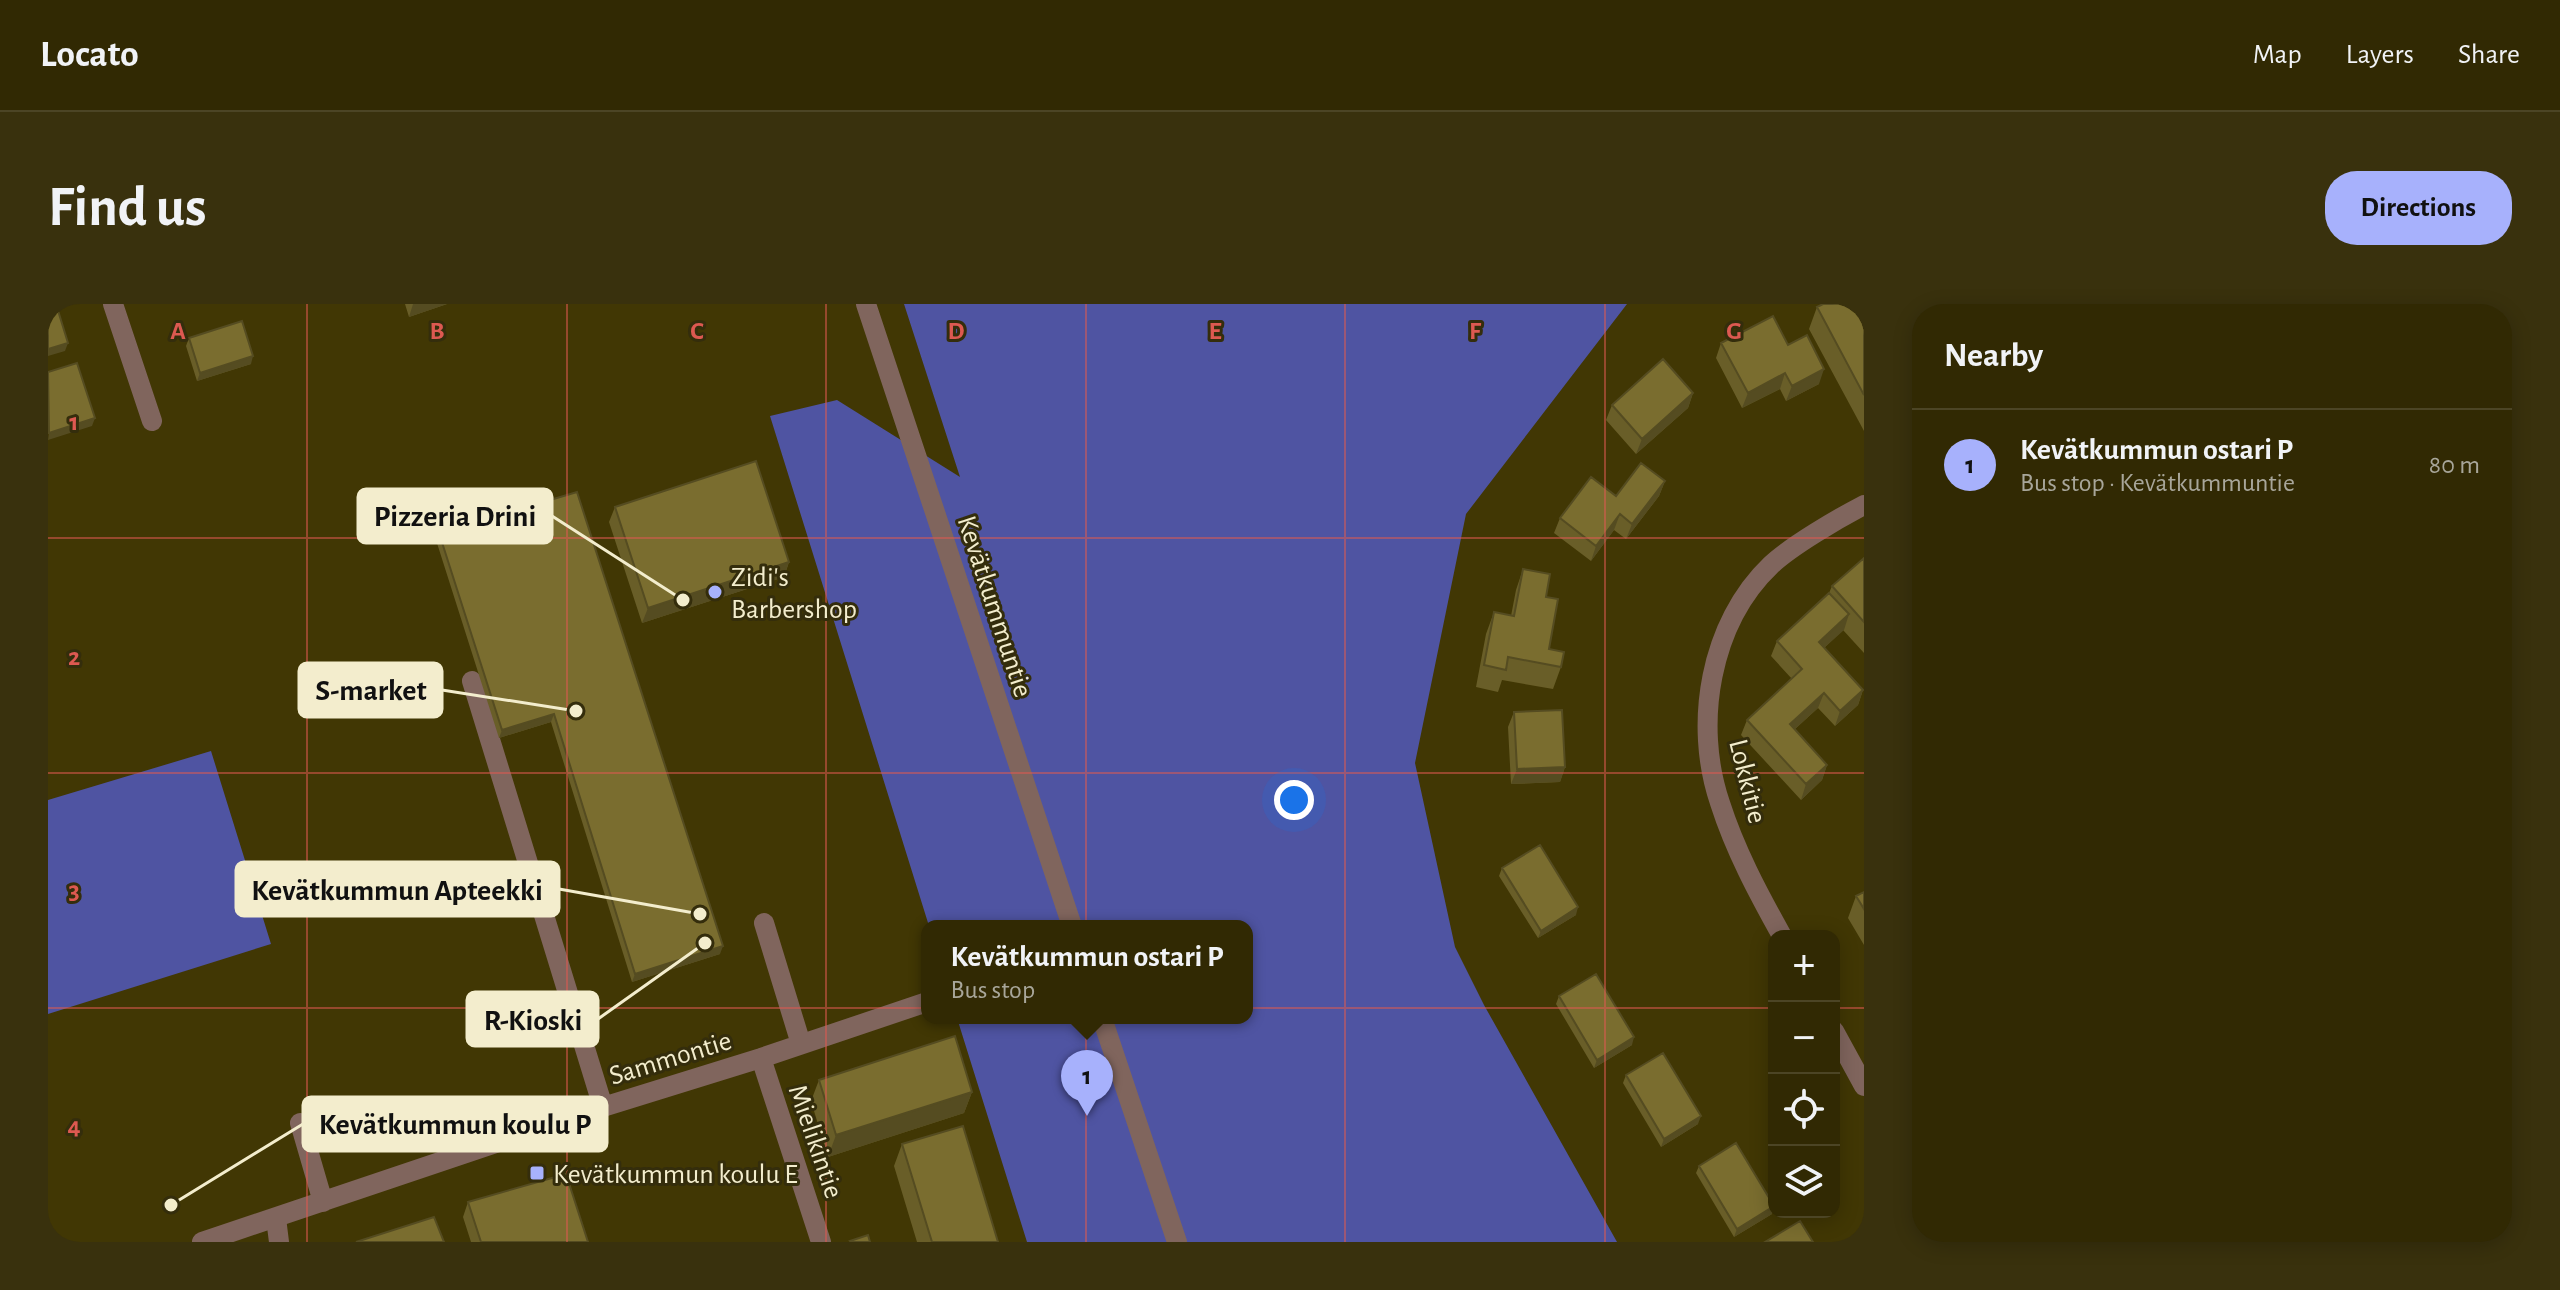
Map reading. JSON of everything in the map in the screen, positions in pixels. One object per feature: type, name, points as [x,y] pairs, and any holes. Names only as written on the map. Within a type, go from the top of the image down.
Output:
[{"type":"street","points":[[113,304],[152,421]]},
{"type":"street","name":"Kevätkummuntie","points":[[866,304],[1070,920]]},
{"type":"street","name":"Lokkitie","points":[[1779,930],[1746,870],[1719,801],[1707,742],[1713,671],[1737,605],[1772,563],[1864,505]]},
{"type":"street","points":[[472,681],[603,1107]]},
{"type":"street","points":[[764,923],[801,1044]]},
{"type":"street","name":"Sammontie","points":[[202,1242],[921,1004]]},
{"type":"street","points":[[1104,1024],[1177,1242]]},
{"type":"street","points":[[1840,1042],[1864,1086]]},
{"type":"street","name":"Mielikintie","points":[[761,1058],[821,1242]]},
{"type":"street","points":[[300,1123],[323,1202]]},
{"type":"street","points":[[276,1218],[279,1242]]},
{"type":"shaded area","points":[[904,304],[1627,304],[1466,514],[1415,763],[1455,947],[1484,1005],[1617,1242],[1027,1242],[959,1024],[1253,1024],[1253,920],[927,920],[770,416],[837,400],[960,477]]},
{"type":"shaded area","points":[[211,751],[271,944],[48,1014],[48,800]]},
{"type":"building","points":[[48,304],[56,304],[68,343],[48,349]]},
{"type":"building","points":[[1823,304],[1864,304],[1864,395],[1817,307]]},
{"type":"building","points":[[1773,316],[1788,345],[1807,335],[1824,369],[1792,386],[1785,373],[1748,393],[1721,343]]},
{"type":"building","points":[[242,321],[253,356],[200,373],[189,338]]},
{"type":"building","points":[[1663,359],[1693,393],[1642,439],[1612,405]]},
{"type":"building","points":[[77,363],[95,418],[49,433],[48,372]]},
{"type":"building","points":[[756,461],[789,562],[648,608],[615,507]]},
{"type":"building","points":[[1641,463],[1665,481],[1632,524],[1620,514],[1596,546],[1560,518],[1591,477],[1616,496]]},
{"type":"building","points":[[577,492],[723,946],[635,974],[554,714],[502,730],[439,533]]},
{"type":"building","points":[[1864,558],[1864,622],[1832,586]]},
{"type":"building","points":[[1523,569],[1550,574],[1546,597],[1558,599],[1549,649],[1564,652],[1561,667],[1508,657],[1506,670],[1484,665],[1494,612],[1514,616]]},
{"type":"building","points":[[1829,593],[1849,614],[1819,642],[1863,690],[1840,711],[1824,693],[1790,724],[1827,765],[1806,784],[1747,720],[1802,669],[1777,641]]},
{"type":"building","points":[[1562,710],[1565,767],[1517,769],[1514,712]]},
{"type":"building","points":[[1540,845],[1578,907],[1541,931],[1502,868]]},
{"type":"building","points":[[1864,892],[1864,909],[1856,896]]},
{"type":"building","points":[[1596,974],[1634,1037],[1597,1060],[1559,996]]},
{"type":"building","points":[[955,1036],[972,1092],[836,1135],[819,1080]]},
{"type":"building","points":[[1663,1053],[1701,1116],[1664,1139],[1626,1075]]},
{"type":"building","points":[[963,1126],[998,1242],[932,1242],[902,1144]]},
{"type":"building","points":[[1736,1143],[1768,1196],[1768,1210],[1737,1229],[1699,1166]]},
{"type":"building","points":[[566,1174],[588,1242],[481,1242],[468,1202]]},
{"type":"building","points":[[434,1217],[444,1242],[356,1242]]},
{"type":"building","points":[[1800,1221],[1813,1242],[1765,1242]]},
{"type":"building","points":[[868,1235],[870,1242],[850,1241]]},
{"type":"place","name":"Zidi's Barbershop","points":[[715,592]]},
{"type":"place","name":"Pizzeria Drini","points":[[683,600]]},
{"type":"place","name":"S-market","points":[[576,711]]},
{"type":"place","name":"Kevätkummun Apteekki","points":[[700,914]]},
{"type":"place","name":"R-Kioski","points":[[705,943]]},
{"type":"place","name":"Kevätkummun ostari P","points":[[1087,1116]]},
{"type":"place","name":"Kevätkummun koulu E","points":[[537,1173]]},
{"type":"place","name":"Kevätkummun koulu P","points":[[171,1205]]}]
